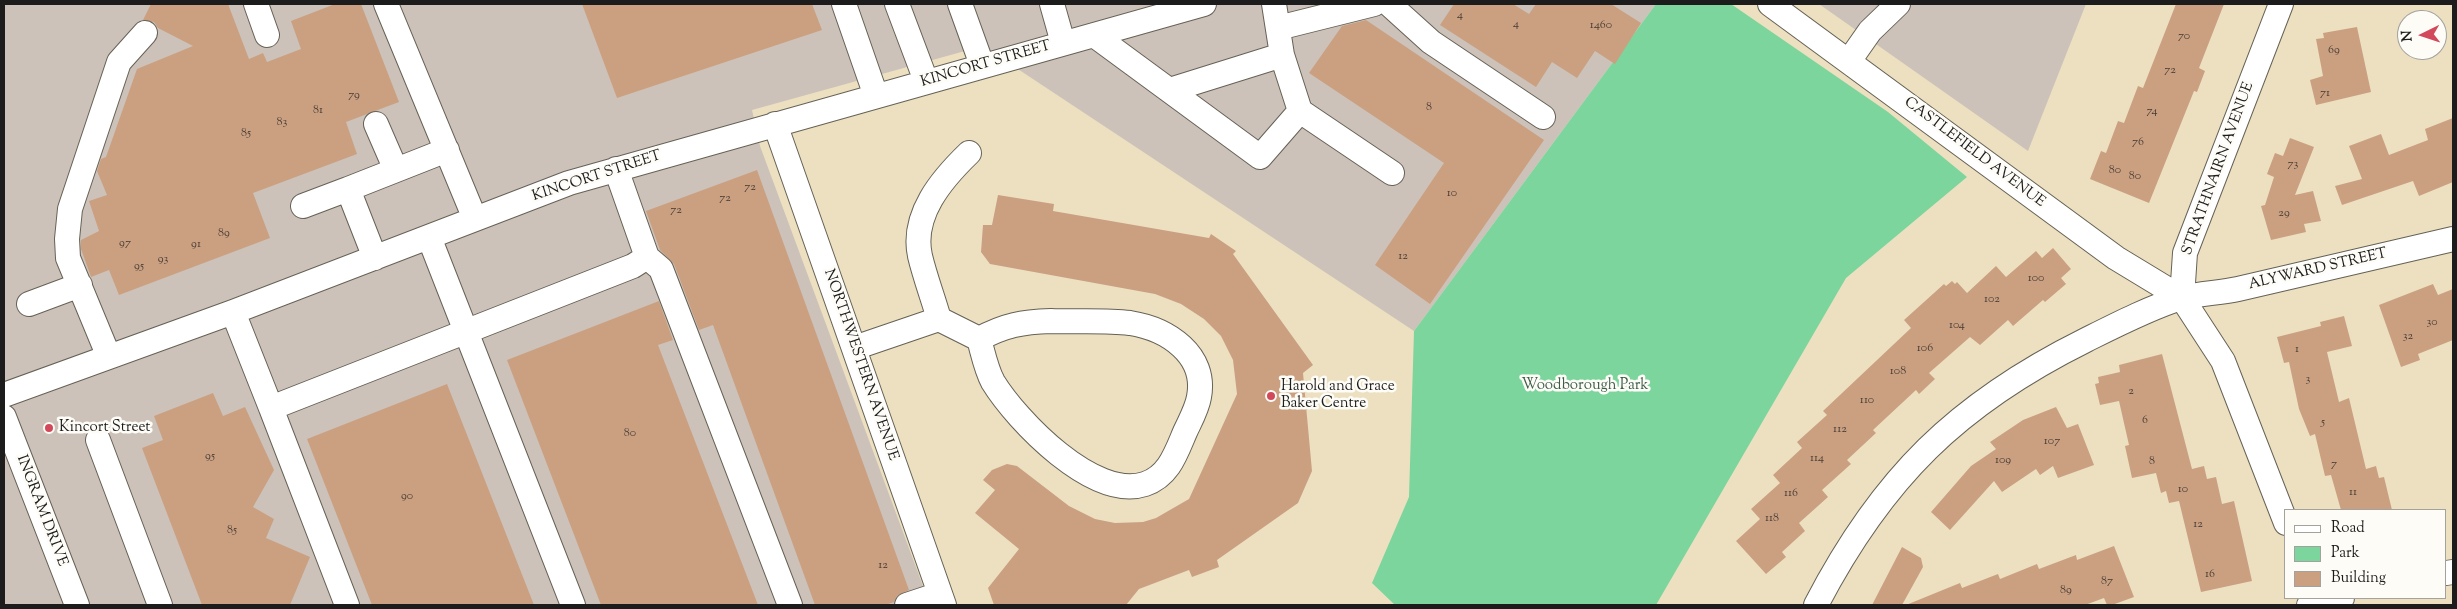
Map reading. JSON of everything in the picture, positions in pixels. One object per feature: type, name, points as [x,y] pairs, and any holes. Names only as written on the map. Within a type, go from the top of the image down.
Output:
[{"type":"street","points":[[256,4],[267,36]]},
{"type":"street","points":[[386,4],[475,219]]},
{"type":"street","points":[[844,4],[876,96]]},
{"type":"street","points":[[897,4],[926,81]]},
{"type":"street","points":[[960,4],[982,66]]},
{"type":"street","points":[[1052,4],[1063,43]]},
{"type":"street","name":"KINCORT STREET","points":[[4,396],[233,312],[569,183],[1204,4]]},
{"type":"street","points":[[1274,4],[1282,55],[1300,111],[1392,173]]},
{"type":"street","points":[[1278,28],[1374,4]]},
{"type":"street","points":[[1389,4],[1431,42],[1543,117]]},
{"type":"street","name":"CASTLEFIELD AVENUE","points":[[1770,4],[2116,258],[2182,298]]},
{"type":"street","points":[[1849,61],[1870,31],[1898,4]]},
{"type":"street","name":"STRATHNAIRN AVENUE","points":[[2182,298],[2185,253],[2282,4]]},
{"type":"street","points":[[109,357],[68,258],[67,239],[70,209],[119,62],[145,33]]},
{"type":"street","points":[[1094,35],[1260,157],[1300,111]]},
{"type":"street","points":[[1170,90],[1282,55]]},
{"type":"street","points":[[376,124],[396,170]]},
{"type":"street","name":"NORTHWESTERN AVENUE","points":[[775,124],[942,600]]},
{"type":"street","points":[[303,206],[447,150]]},
{"type":"street","points":[[939,319],[920,254],[921,229],[936,189],[969,153]]},
{"type":"street","points":[[616,169],[647,257],[661,269],[790,605]]},
{"type":"street","points":[[348,189],[375,258]]},
{"type":"street","points":[[429,237],[573,605]]},
{"type":"street","name":"ALYWARD STREET","points":[[2182,298],[2229,291],[2453,239]]},
{"type":"street","points":[[271,408],[633,266],[647,257]]},
{"type":"street","points":[[29,304],[80,285]]},
{"type":"street","points":[[1816,605],[1846,549],[1870,514],[1897,480],[1956,421],[2012,381],[2053,356],[2104,330],[2182,298],[2223,361],[2284,518]]},
{"type":"street","points":[[233,312],[347,605]]},
{"type":"street","points":[[854,348],[939,319],[979,339]]},
{"type":"street","points":[[1051,321],[1133,324],[1172,338],[1190,356],[1198,371],[1200,389],[1197,406],[1172,462],[1161,476],[1139,486],[1116,485],[1088,474],[1041,438],[1008,403],[993,381],[984,360],[979,339],[998,329],[1018,322],[1051,321]]},
{"type":"street","name":"INGRAM DRIVE","points":[[4,417],[74,604]]},
{"type":"street","points":[[98,440],[160,605]]},
{"type":"street","points":[[2315,603],[2337,599]]},
{"type":"street","points":[[907,605],[942,600]]},
{"type":"shaded area","points":[[4,4],[1656,4],[1414,331],[983,46],[752,110],[760,146],[930,605],[4,605]]},
{"type":"shaded area","points":[[1819,4],[2086,4],[2028,151]]},
{"type":"green space","name":"Woodborough Park","points":[[1656,4],[1731,4],[1888,112],[1967,177],[1846,278],[1656,605],[1395,605],[1372,583],[1409,497],[1414,331]]},
{"type":"building","points":[[151,4],[228,4],[249,59],[263,53],[267,62],[301,49],[291,21],[335,4],[361,4],[399,102],[346,122],[357,154],[253,193],[270,238],[119,295],[109,270],[91,277],[81,249],[81,240],[99,231],[89,201],[107,195],[97,171],[101,159],[106,157],[137,69],[193,46],[158,28],[154,22],[143,20]]},
{"type":"building","points":[[582,4],[812,4],[822,30],[617,98]]},
{"type":"building","points":[[1454,4],[1513,4],[1529,14],[1536,4],[1611,4],[1641,23],[1615,64],[1595,51],[1577,78],[1552,62],[1536,87],[1440,25]]},
{"type":"building","points":[[2176,4],[2224,4],[2199,68],[2205,71],[2197,92],[2194,91],[2149,203],[2090,179],[2101,151],[2106,153],[2118,121],[2124,123],[2138,86],[2143,88]]},
{"type":"building","points":[[1366,20],[1544,140],[1430,304],[1375,265],[1444,163],[1309,73],[1342,26]]},
{"type":"building","points":[[2357,27],[2371,92],[2316,105],[2310,80],[2323,76],[2316,39],[2324,38],[2323,33]]},
{"type":"building","points":[[2453,118],[2453,182],[2419,196],[2413,181],[2342,205],[2335,186],[2362,179],[2349,146],[2381,134],[2389,155],[2428,140],[2425,129]]},
{"type":"building","points":[[2290,138],[2314,147],[2295,195],[2313,191],[2321,221],[2304,224],[2306,232],[2271,240],[2261,206],[2265,205],[2274,177],[2267,174],[2275,153],[2283,156]]},
{"type":"building","points":[[757,170],[909,590],[897,596],[894,602],[885,605],[815,605],[713,325],[699,330],[674,264],[660,250],[646,211]]},
{"type":"building","name":"Harold and Grace Baker Centre","points":[[998,195],[1054,204],[1053,211],[1209,238],[1211,234],[1236,251],[1233,254],[1313,365],[1303,373],[1312,471],[1298,503],[1217,560],[1219,567],[1192,577],[1189,570],[1139,589],[1126,605],[994,605],[988,588],[1019,549],[975,513],[995,490],[983,480],[992,470],[1007,464],[1017,466],[1069,506],[1095,519],[1115,523],[1143,522],[1156,518],[1189,499],[1237,394],[1233,360],[1221,336],[1204,319],[1181,304],[1155,294],[990,264],[981,252],[983,225],[992,225]]},
{"type":"building","points":[[2053,248],[2071,269],[2061,278],[2066,284],[2045,302],[2043,300],[2013,326],[2008,320],[1980,345],[1970,337],[1929,373],[1935,379],[1919,394],[1916,390],[1873,430],[1876,433],[1847,460],[1851,464],[1822,490],[1828,497],[1799,523],[1805,531],[1782,552],[1786,557],[1766,574],[1736,541],[1760,519],[1751,509],[1780,483],[1773,475],[1802,448],[1797,442],[1827,415],[1823,411],[1911,328],[1904,320],[1944,284],[1946,286],[1952,281],[1955,284],[1957,282],[1967,293],[1996,266],[2006,277],[2036,251],[2042,258]]},
{"type":"building","points":[[2433,284],[2438,295],[2453,289],[2453,340],[2418,354],[2420,360],[2401,367],[2379,305]]},
{"type":"building","points":[[659,301],[673,340],[658,345],[758,605],[601,605],[507,360]]},
{"type":"building","points":[[2344,316],[2352,346],[2327,352],[2339,402],[2349,398],[2366,469],[2376,466],[2379,478],[2384,477],[2392,509],[2341,509],[2331,475],[2325,476],[2315,434],[2310,436],[2299,409],[2289,362],[2284,363],[2277,337],[2321,326],[2320,322]]},
{"type":"building","points":[[2162,354],[2192,469],[2204,466],[2207,479],[2216,477],[2222,504],[2234,501],[2252,581],[2201,592],[2179,501],[2169,503],[2166,491],[2161,493],[2156,473],[2132,478],[2125,446],[2129,445],[2119,401],[2100,405],[2095,384],[2099,383],[2098,377],[2120,372],[2119,365]]},
{"type":"building","points":[[447,384],[534,605],[372,605],[307,439]]},
{"type":"building","points":[[213,393],[223,416],[245,407],[274,470],[253,507],[274,519],[266,538],[310,557],[290,605],[202,605],[142,448],[163,440],[154,416]]},
{"type":"building","points":[[2056,407],[2067,428],[2078,424],[2094,465],[2058,478],[2053,466],[2040,475],[2036,469],[2002,492],[1994,481],[1950,530],[1931,512],[1971,466],[1996,449],[1990,442],[2023,420]]},
{"type":"building","points":[[2114,546],[2134,597],[2112,605],[2107,605],[2104,598],[2085,605],[1906,605],[1960,583],[1962,588],[1998,574],[2000,579],[2037,564],[2039,569],[2076,555],[2077,560]]},
{"type":"building","points":[[1902,547],[1921,558],[1923,567],[1902,605],[1872,605]]},
{"type":"place","name":"Harold and Grace Baker Centre","points":[[1271,396]]},
{"type":"place","name":"Kincort Street","points":[[49,428]]}]
